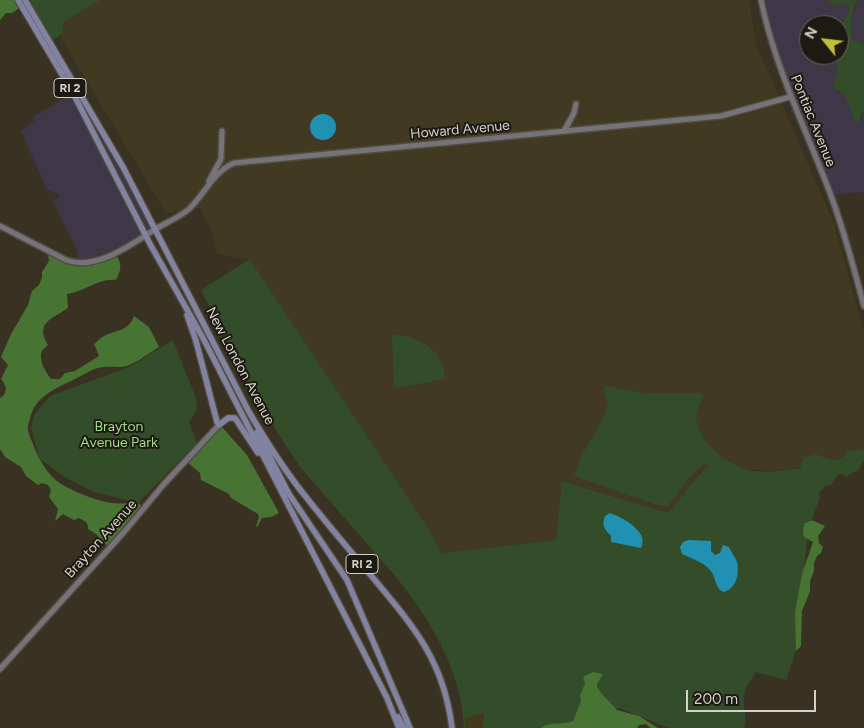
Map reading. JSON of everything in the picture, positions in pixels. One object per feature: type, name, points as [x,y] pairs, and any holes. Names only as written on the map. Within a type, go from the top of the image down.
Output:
[{"type":"main road","name":"New London Avenue","points":[[18,0],[73,93],[146,236],[182,300],[387,698],[399,728]]},
{"type":"main road","name":"New London Avenue","points":[[25,0],[123,167],[249,412],[278,461],[422,640],[443,684],[452,728]]},
{"type":"main road","points":[[182,300],[196,341],[219,425],[228,418],[235,418],[269,469]]},
{"type":"main road","points":[[249,412],[257,432],[290,494],[347,580],[410,728]]},
{"type":"main road","points":[[387,698],[404,728]]},
{"type":"street","name":"Pontiac Avenue","points":[[761,0],[777,60],[790,97],[830,191],[850,248],[864,306]]},
{"type":"street","name":"Howard Avenue","points":[[0,226],[66,260],[77,263],[97,261],[146,236],[186,212],[222,170],[232,164],[722,116],[790,97]]},
{"type":"street","points":[[564,131],[574,113],[576,104]]},
{"type":"street","points":[[207,186],[221,159],[222,131]]},
{"type":"street","name":"Brayton Avenue","points":[[0,669],[219,425]]},
{"type":"shaded area","points":[[39,0],[749,0],[756,44],[834,224],[864,330],[864,455],[782,471],[705,468],[668,513],[563,481],[557,540],[442,553],[426,525],[250,259],[217,254],[213,233],[200,208],[166,213]]},
{"type":"shaded area","points":[[765,0],[826,0],[833,6],[848,4],[850,9],[847,15],[799,15],[799,65],[836,65],[838,72],[838,92],[844,94],[861,120],[864,110],[864,192],[831,195],[777,49]]},
{"type":"shaded area","points":[[857,0],[864,0],[864,44],[852,40],[851,15]]},
{"type":"shaded area","points":[[78,89],[158,232],[98,261],[76,262],[77,250],[52,201],[57,199],[60,193],[56,194],[46,188],[21,131],[34,121],[34,116],[73,94]]},
{"type":"green space","points":[[0,0],[19,0],[22,6],[12,13],[6,13],[0,20]]},
{"type":"green space","points":[[27,0],[100,0],[63,22],[62,34],[51,41]]},
{"type":"green space","points":[[826,0],[857,0],[852,15],[852,40],[864,44],[864,110],[856,124],[844,94],[832,87],[838,72],[836,65],[849,65],[849,15],[847,15],[850,9],[846,3],[833,6]]},
{"type":"green space","points":[[47,250],[67,259],[81,262],[95,260],[115,253],[120,266],[116,280],[103,281],[67,294],[68,308],[52,318],[44,326],[44,337],[48,345],[42,351],[41,358],[45,370],[51,379],[60,379],[65,373],[75,371],[99,356],[94,344],[104,336],[125,328],[134,316],[149,327],[159,347],[127,366],[96,368],[53,390],[36,405],[28,424],[29,436],[35,449],[48,472],[56,481],[78,493],[98,500],[117,503],[137,502],[144,508],[108,547],[96,534],[88,529],[86,522],[79,518],[74,520],[63,514],[55,521],[58,509],[49,497],[51,490],[48,485],[42,483],[38,485],[26,476],[21,467],[5,457],[0,449],[0,398],[6,391],[1,379],[8,365],[1,357],[11,334],[28,305],[32,291],[39,285],[42,272],[49,261]]},
{"type":"green space","points":[[250,259],[426,525],[442,553],[556,540],[562,481],[668,513],[705,468],[709,468],[706,463],[692,475],[668,506],[657,505],[580,478],[574,474],[583,453],[603,419],[608,405],[603,390],[606,386],[644,393],[699,393],[704,395],[696,417],[702,435],[708,444],[722,457],[731,463],[749,470],[781,471],[800,468],[804,458],[816,454],[837,460],[848,451],[864,450],[864,460],[858,471],[847,477],[841,474],[837,475],[831,485],[827,485],[820,491],[820,498],[812,518],[814,521],[809,521],[796,651],[786,680],[756,672],[744,694],[744,728],[668,728],[619,708],[581,720],[544,728],[464,728],[462,707],[451,667],[433,630],[397,578],[300,467],[270,421],[240,368],[201,290]]},
{"type":"green space","points":[[392,335],[402,335],[428,346],[440,360],[444,369],[445,379],[397,388],[394,385]]},
{"type":"green space","name":"Brayton Avenue Park","points":[[173,340],[197,401],[196,411],[189,422],[197,443],[138,503],[94,492],[65,477],[40,459],[31,428],[34,415],[50,396],[129,367]]},
{"type":"green space","points":[[221,426],[247,455],[279,513],[271,517],[262,518],[257,527],[258,514],[231,498],[229,494],[201,480],[200,473],[187,462]]},
{"type":"green space","points":[[810,521],[825,526],[818,536],[819,543],[823,547],[814,563],[810,591],[802,611],[801,646],[796,651],[795,612],[802,574],[813,542],[803,535],[804,524]]},
{"type":"green space","points":[[593,672],[603,674],[597,687],[617,710],[639,716],[658,728],[650,728],[646,724],[639,725],[637,728],[541,728],[573,721],[581,701],[580,696],[585,683],[583,677]]},
{"type":"sand","points":[[484,713],[483,728],[465,728],[465,718]]},
{"type":"water","points":[[323,114],[332,118],[336,127],[332,136],[323,140],[314,136],[310,127],[314,118]]},
{"type":"water","points":[[610,513],[621,518],[638,531],[642,536],[641,548],[611,542],[611,536],[605,529],[603,522],[605,516]]},
{"type":"water","points":[[688,540],[711,541],[711,551],[715,555],[720,553],[723,545],[729,547],[738,566],[736,580],[731,588],[723,592],[720,590],[713,574],[708,568],[682,554],[680,547],[683,542]]}]
